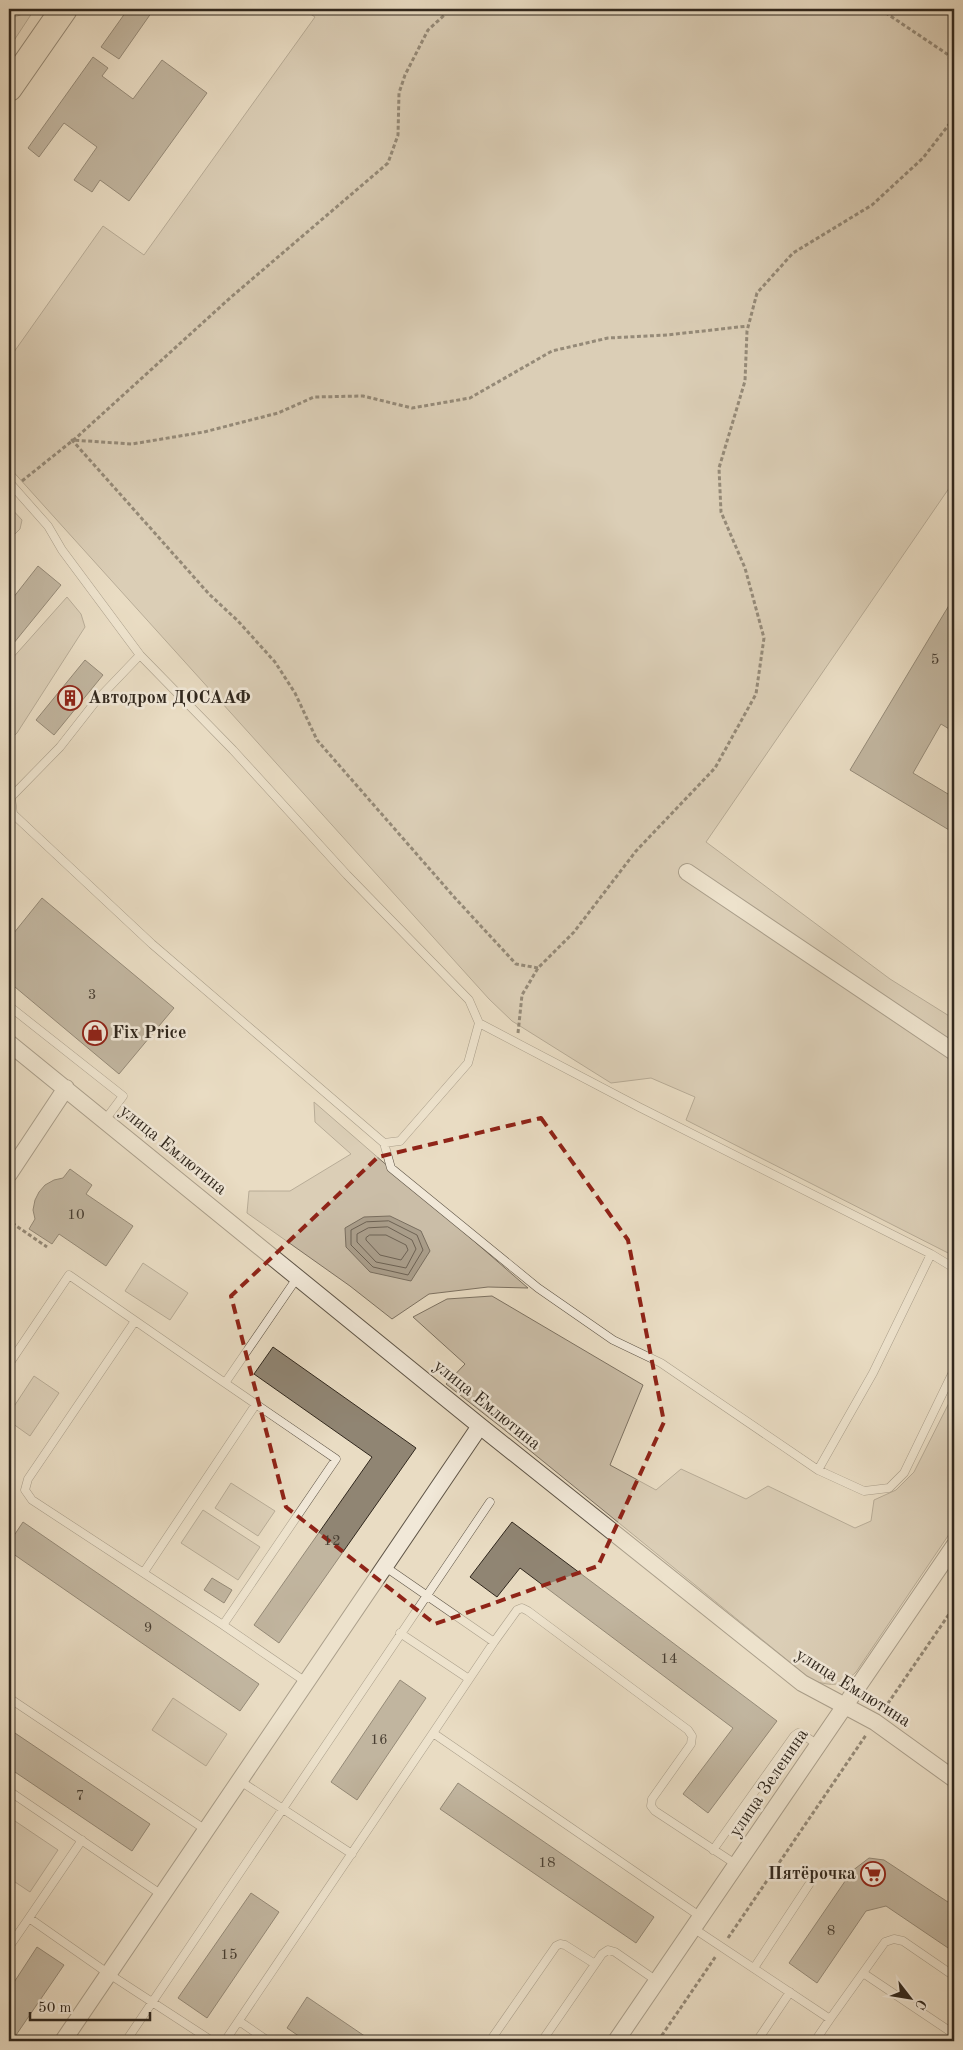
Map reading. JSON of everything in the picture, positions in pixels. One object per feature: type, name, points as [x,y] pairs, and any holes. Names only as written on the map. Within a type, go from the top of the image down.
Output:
[{"type":"highway","points":[[9,88],[64,9]]},
{"type":"street","points":[[687,872],[954,1052]]},
{"type":"street","name":"улица Емлютина","points":[[9,1043],[480,1426],[802,1683],[875,1722],[954,1779]]},
{"type":"street","points":[[9,1174],[66,1088]]},
{"type":"street","points":[[63,2041],[480,1426]]},
{"type":"street","name":"улица Зеленина","points":[[616,2041],[954,1546]]},
{"type":"lane","points":[[12,485],[48,526],[62,550],[140,654],[347,874],[469,1000],[479,1023],[639,1107],[931,1254],[954,1268]]},
{"type":"lane","points":[[140,654],[96,701],[60,747],[12,797],[14,814],[152,944],[384,1143],[391,1168],[538,1288],[613,1340],[661,1362],[818,1470],[864,1491],[889,1488],[904,1473],[954,1370]]},
{"type":"lane","points":[[9,1006],[123,1096],[105,1120]]},
{"type":"lane","points":[[384,1143],[400,1141],[468,1063],[479,1023]]},
{"type":"lane","points":[[818,1470],[873,1373],[931,1254]]},
{"type":"lane","points":[[9,1364],[69,1275],[336,1459],[223,1625]]},
{"type":"lane","points":[[225,1383],[297,1278]]},
{"type":"lane","points":[[135,1321],[28,1479],[25,1490],[32,1500],[144,1572],[306,1682]]},
{"type":"lane","points":[[144,1572],[256,1404]]},
{"type":"lane","points":[[126,2041],[490,1502]]},
{"type":"lane","points":[[384,1566],[494,1642]]},
{"type":"lane","points":[[225,2041],[494,1642],[517,1610],[522,1608],[688,1730],[692,1736],[691,1744],[652,1799],[651,1806],[655,1811],[737,1865]]},
{"type":"lane","points":[[400,1633],[469,1679]]},
{"type":"lane","points":[[9,1698],[206,1830]]},
{"type":"lane","points":[[432,1733],[697,1923],[722,1947],[830,2019]]},
{"type":"lane","points":[[713,1850],[794,1736],[798,1733],[802,1734],[819,1745]]},
{"type":"lane","points":[[240,1781],[352,1854]]},
{"type":"lane","points":[[9,1791],[162,1895]]},
{"type":"lane","points":[[9,1947],[82,1840]]},
{"type":"lane","points":[[754,1968],[812,1880]]},
{"type":"lane","points":[[29,1918],[109,1974],[212,2041]]},
{"type":"lane","points":[[815,2041],[885,1942],[894,1939],[903,1941],[954,1976]]},
{"type":"lane","points":[[490,2041],[556,1946],[565,1944],[595,1964]]},
{"type":"lane","points":[[542,2041],[595,1964],[608,1950],[615,1952],[657,1981]]},
{"type":"lane","points":[[863,1973],[954,2034]]},
{"type":"lane","points":[[757,2041],[790,1992]]},
{"type":"lane","points":[[239,2021],[268,2041]]},
{"type":"path","points":[[12,485],[72,440],[230,298],[388,163],[398,135],[399,93],[405,75],[428,30],[451,9]]},
{"type":"path","points":[[880,9],[947,54],[954,66]]},
{"type":"path","points":[[517,1043],[522,995],[538,968],[574,932],[636,851],[715,768],[756,694],[764,638],[745,568],[721,512],[719,468],[745,381],[748,326],[758,292],[793,253],[872,205],[923,158],[954,118]]},
{"type":"path","points":[[72,440],[132,444],[204,432],[278,413],[314,397],[363,396],[412,408],[470,398],[552,351],[608,338],[667,335],[748,326]]},
{"type":"path","points":[[72,440],[209,594],[238,621],[275,662],[296,693],[317,740],[455,898],[516,964],[538,968]]},
{"type":"path","points":[[12,1223],[47,1247]]},
{"type":"path","points":[[658,2041],[954,1606]]},
{"type":"highlighted area","points":[[541,1118],[628,1240],[664,1422],[598,1566],[435,1624],[286,1507],[231,1296],[378,1157]]},
{"type":"shaded area","points":[[303,9],[954,9],[954,481],[706,842],[890,979],[954,1019],[954,1256],[686,1120],[695,1097],[651,1078],[611,1083],[512,1021],[489,999],[9,467],[9,359],[103,226],[144,255],[315,17]]},
{"type":"shaded area","points":[[34,10],[9,48],[9,19]]},
{"type":"shaded area","points":[[9,506],[22,520],[20,529],[9,540]]},
{"type":"shaded area","points":[[67,597],[81,614],[85,627],[17,733],[9,741],[9,660]]},
{"type":"shaded area","points":[[314,1102],[528,1288],[488,1287],[429,1294],[392,1319],[350,1286],[247,1213],[249,1191],[290,1191],[351,1154],[315,1122]]},
{"type":"shaded area","points":[[143,1263],[188,1293],[170,1320],[125,1291]]},
{"type":"shaded area","points":[[492,1296],[643,1385],[610,1465],[656,1490],[681,1469],[746,1499],[768,1486],[855,1528],[871,1521],[874,1500],[896,1490],[914,1472],[954,1393],[954,1527],[851,1677],[836,1684],[813,1681],[446,1384],[465,1364],[413,1317],[447,1299]]},
{"type":"shaded area","points":[[34,1376],[59,1393],[30,1436],[9,1421],[9,1414]]},
{"type":"shaded area","points":[[231,1483],[275,1511],[258,1536],[215,1508]]},
{"type":"shaded area","points":[[203,1510],[260,1547],[238,1580],[181,1543]]},
{"type":"shaded area","points":[[173,1698],[227,1734],[206,1766],[152,1730]]},
{"type":"shaded area","points":[[9,1817],[58,1850],[30,1892],[9,1878]]},
{"type":"water","points":[[390,1216],[421,1231],[430,1251],[411,1281],[370,1272],[346,1247],[345,1228],[364,1217]]},
{"type":"building","points":[[128,9],[154,9],[119,59],[101,47]]},
{"type":"building","points":[[93,57],[108,68],[102,76],[133,99],[162,60],[207,93],[129,201],[100,180],[92,192],[74,180],[97,147],[64,123],[39,157],[28,148]]},
{"type":"building","points":[[38,566],[61,585],[13,644],[9,640],[9,603]]},
{"type":"building","points":[[954,597],[954,732],[941,724],[913,773],[948,794],[954,783],[954,833],[850,770]]},
{"type":"building","name":"Автодром ДОСААФ","points":[[85,660],[103,675],[54,735],[36,720]]},
{"type":"building","points":[[42,898],[174,1008],[119,1074],[9,982],[9,939]]},
{"type":"building","points":[[70,1169],[92,1185],[86,1194],[133,1226],[106,1266],[59,1234],[52,1244],[29,1229],[35,1219],[33,1210],[39,1192],[45,1185],[63,1178]]},
{"type":"building","points":[[273,1347],[416,1448],[279,1643],[254,1625],[372,1457],[254,1374]]},
{"type":"building","points":[[23,1522],[259,1684],[240,1711],[9,1551],[9,1543]]},
{"type":"building","points":[[512,1522],[777,1721],[708,1813],[683,1794],[733,1728],[520,1568],[497,1597],[470,1577]]},
{"type":"building","points":[[212,1578],[232,1590],[224,1603],[204,1590]]},
{"type":"building","points":[[400,1680],[426,1698],[357,1800],[331,1782]]},
{"type":"building","points":[[9,1729],[150,1824],[132,1851],[9,1768]]},
{"type":"building","points":[[458,1783],[654,1917],[636,1943],[440,1809]]},
{"type":"building","points":[[869,1858],[884,1860],[954,1906],[954,1952],[886,1906],[866,1911],[817,1983],[789,1963],[852,1871]]},
{"type":"building","points":[[251,1893],[279,1912],[207,2018],[178,1998]]},
{"type":"building","points":[[37,1947],[64,1965],[12,2041],[9,2041],[9,1990]]},
{"type":"building","points":[[307,1997],[372,2041],[306,2041],[287,2028]]},
{"type":"place","name":"Автодром ДОСААФ","points":[[70,698]]},
{"type":"place","name":"Fix Price","points":[[95,1033]]},
{"type":"place","name":"Пятёрочка","points":[[873,1874]]}]
